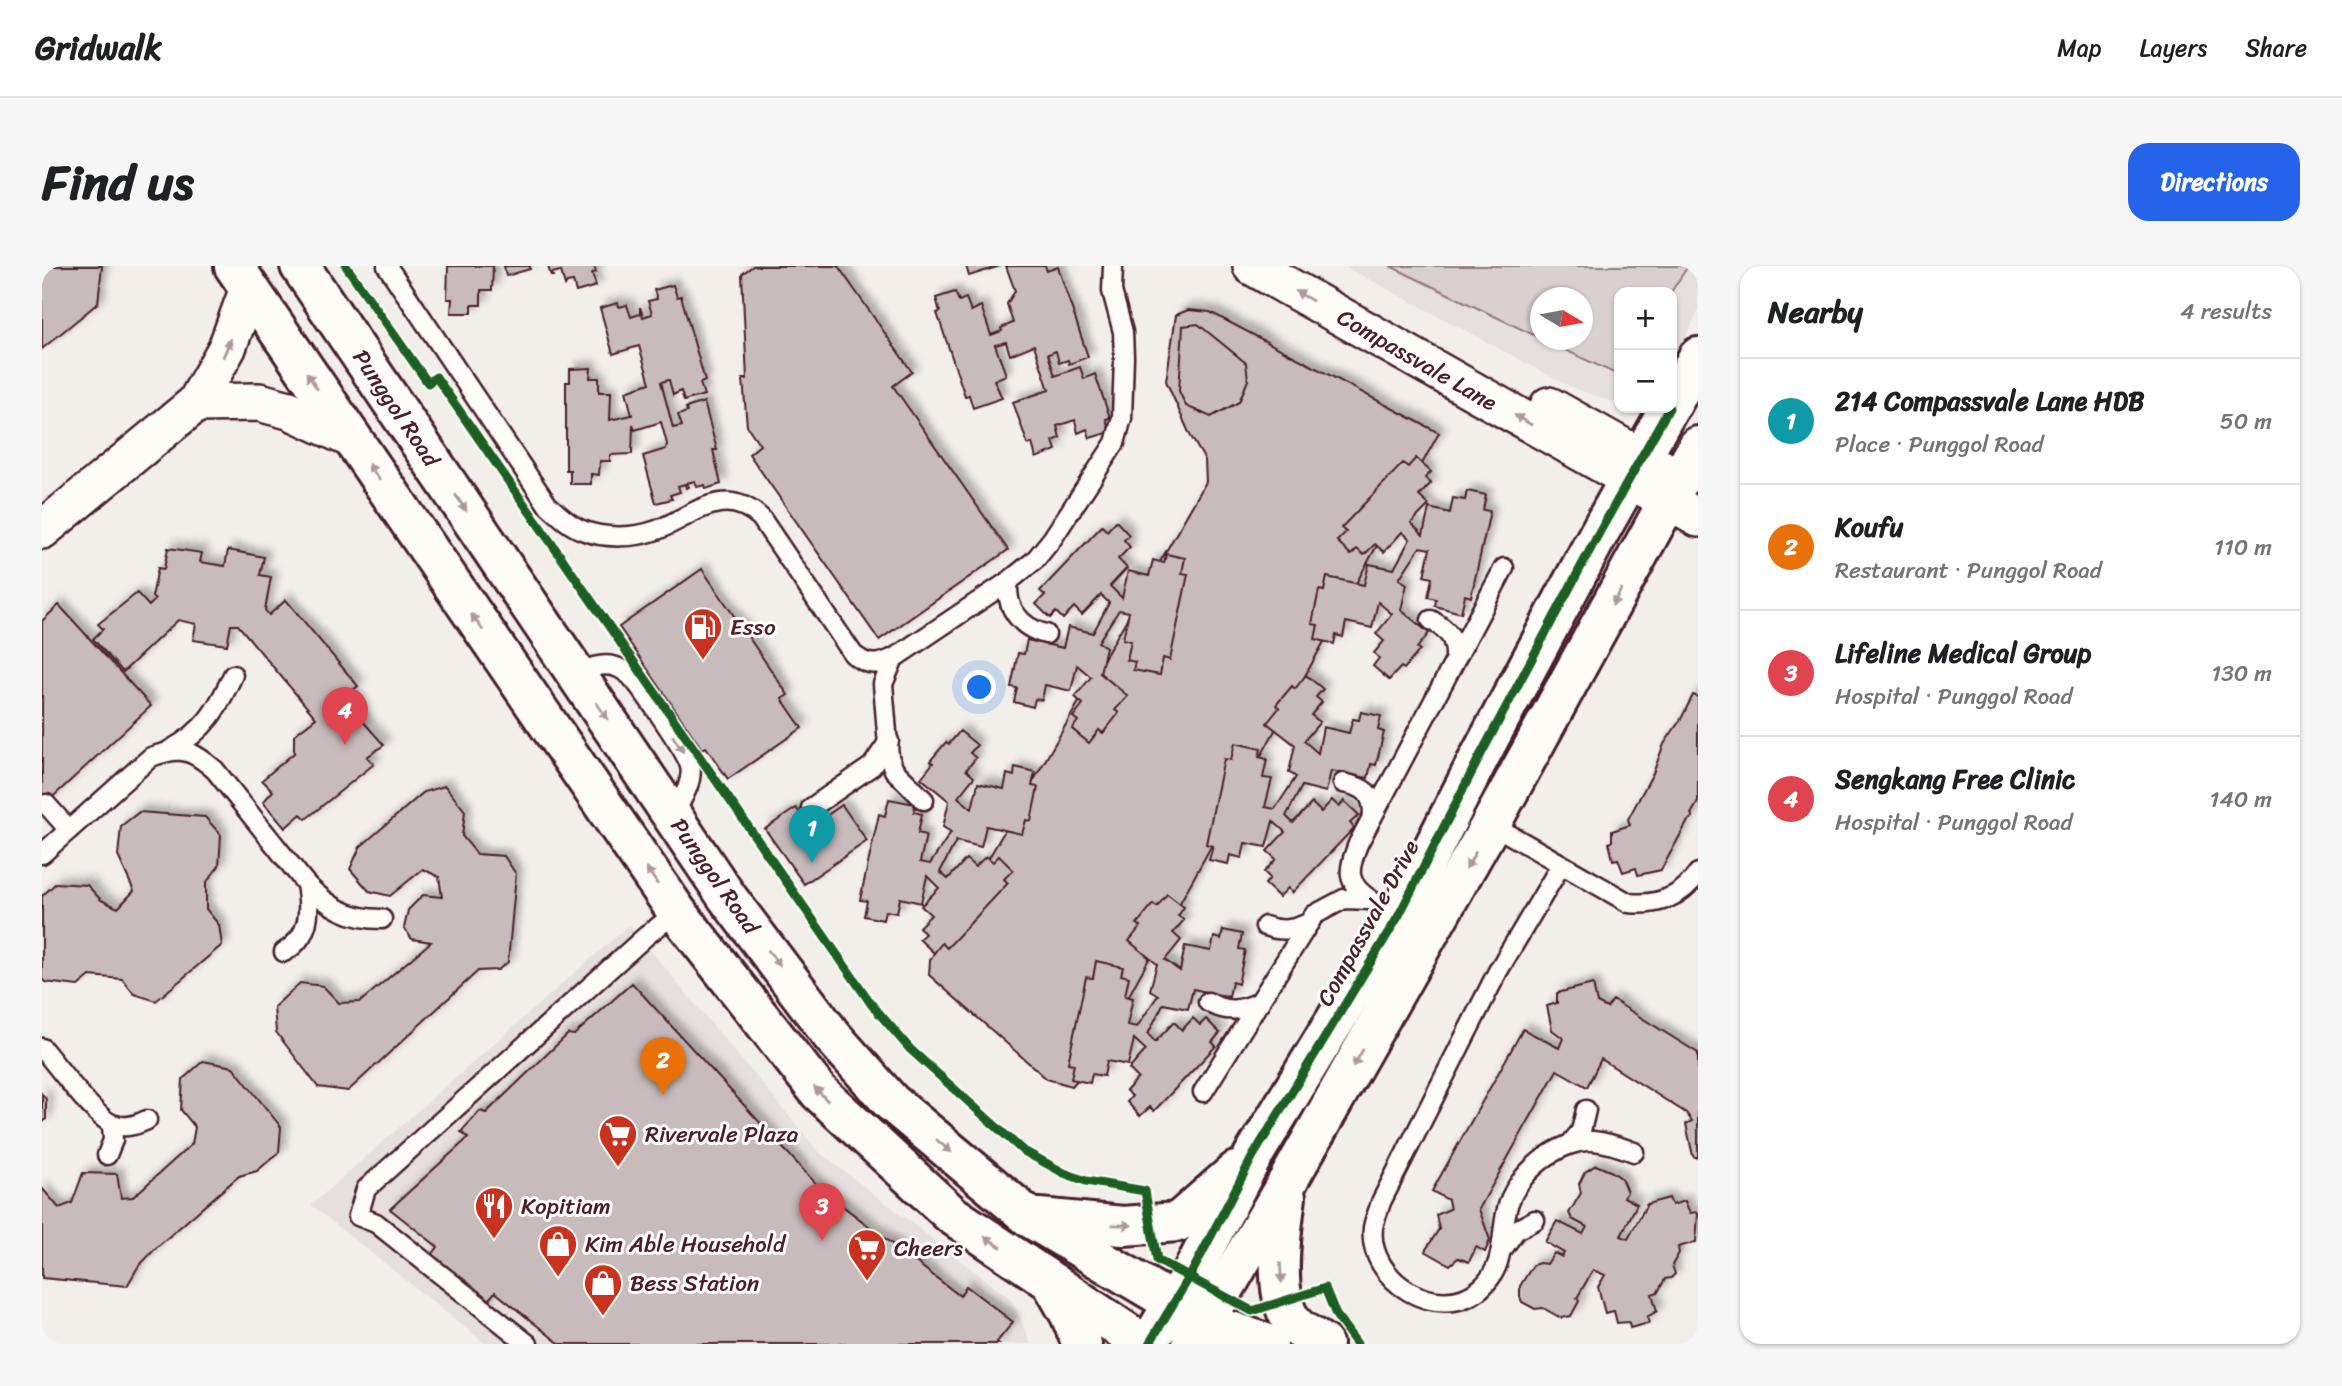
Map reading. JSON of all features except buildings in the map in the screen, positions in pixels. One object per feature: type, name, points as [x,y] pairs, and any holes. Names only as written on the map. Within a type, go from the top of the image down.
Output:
[{"type":"main road","name":"Punggol Road","points":[[300,266],[727,897],[832,1035],[891,1102],[1030,1218],[1190,1323],[1268,1344]]},
{"type":"main road","points":[[241,277],[677,912],[818,1092],[952,1215],[1114,1325],[1147,1344]]},
{"type":"main road","points":[[1654,435],[1698,357]]},
{"type":"main road","name":"Compassvale Drive","points":[[1190,1323],[1253,1156],[1398,917],[1480,756],[1654,435]]},
{"type":"main road","name":"Compassvale Drive","points":[[1147,1344],[1190,1323],[1288,1181],[1491,824],[1649,537],[1690,480]]},
{"type":"main road","points":[[1030,1218],[1124,1226],[1178,1222],[1253,1156]]},
{"type":"main road","points":[[1288,1181],[1279,1251],[1283,1296],[1288,1314],[1296,1326],[1324,1344]]},
{"type":"main road","points":[[1050,1280],[1070,1315],[1082,1344]]},
{"type":"street","name":"Compassvale Lane","points":[[1252,266],[1589,443]]},
{"type":"street","name":"Compassvale Lane","points":[[1302,266],[1589,443]]},
{"type":"street","points":[[42,530],[196,403],[229,345],[241,277]]},
{"type":"street","points":[[196,403],[259,402],[289,410],[350,438]]},
{"type":"street","points":[[1589,443],[1654,435],[1690,480]]},
{"type":"lane","points":[[387,266],[547,503],[564,519],[581,530],[619,536],[656,530],[716,503],[741,505],[761,518],[853,654],[869,664],[878,664],[894,658],[1009,581],[1035,560],[1052,538],[1119,432],[1122,418],[1123,332],[1112,291],[1112,266]]},
{"type":"lane","points":[[1203,1092],[1314,915],[1344,899],[1371,900],[1361,893],[1352,881],[1350,865],[1373,815],[1504,568]]},
{"type":"lane","points":[[1009,581],[1008,600],[1014,612],[1033,631],[1045,634]]},
{"type":"lane","points":[[1431,620],[1451,634],[1456,650],[1455,659]]},
{"type":"lane","points":[[894,658],[883,684],[890,757],[894,770],[924,800]]},
{"type":"lane","points":[[42,854],[151,757],[188,740],[207,723],[233,675]]},
{"type":"lane","points":[[810,808],[872,766],[889,741]]},
{"type":"lane","points":[[170,750],[185,750],[200,757],[215,770],[306,884],[324,901],[343,914],[365,919],[382,919]]},
{"type":"lane","points":[[1343,783],[1362,788],[1369,794],[1373,803],[1373,815]]},
{"type":"lane","points":[[46,804],[69,830]]},
{"type":"lane","points":[[1491,824],[1629,903],[1647,905],[1667,899],[1690,889],[1698,873]]},
{"type":"lane","points":[[1535,1220],[1516,1230],[1503,1250],[1495,1271],[1482,1287],[1464,1299],[1442,1303],[1421,1298],[1402,1287],[1386,1270],[1376,1250],[1373,1229],[1381,1202],[1498,971],[1561,865]]},
{"type":"lane","points":[[284,952],[296,945],[304,934],[309,902],[306,884]]},
{"type":"lane","points":[[528,1344],[376,1223],[358,1216],[366,1189],[646,936],[677,912]]},
{"type":"lane","points":[[1265,926],[1294,929],[1310,922]]},
{"type":"lane","points":[[1208,1002],[1226,1010],[1235,1010],[1260,1002]]},
{"type":"lane","points":[[42,1048],[97,1113],[112,1125],[133,1126],[147,1120]]},
{"type":"lane","points":[[1503,1250],[1507,1209],[1516,1188],[1532,1169],[1572,1143],[1581,1131],[1586,1110]]},
{"type":"lane","points":[[107,1155],[113,1140],[112,1125]]},
{"type":"lane","points":[[1572,1143],[1593,1141],[1634,1152]]},
{"type":"shaded area","points":[[1344,266],[1698,266],[1698,312],[1677,354],[1677,287],[1614,287],[1612,402],[1573,388]]},
{"type":"shaded area","points":[[1390,266],[1688,266],[1674,287],[1614,287],[1614,373],[1565,350],[1593,350],[1593,287],[1530,287],[1530,333]]},
{"type":"shaded area","name":"Rivervale Plaza","points":[[629,925],[819,1152],[1011,1299],[1031,1344],[486,1344],[311,1205]]},
{"type":"cycle path","points":[[346,266],[428,383],[436,377],[872,1005],[910,1049],[1022,1150],[1064,1173],[1086,1181],[1145,1191],[1157,1260],[1252,1311],[1325,1288],[1336,1315],[1357,1344]]},
{"type":"cycle path","points":[[1149,1344],[1190,1276],[1253,1156],[1398,917],[1480,756],[1666,413]]},
{"type":"place","name":"Esso","points":[[703,661]]},
{"type":"place","name":"Sengkang Free Clinic","points":[[345,745]]},
{"type":"place","name":"214 Compassvale Lane HDB","points":[[812,863]]},
{"type":"place","name":"Koufu","points":[[663,1095]]},
{"type":"place","name":"Rivervale Plaza","points":[[618,1168]]},
{"type":"place","name":"Kopitiam","points":[[494,1240]]},
{"type":"place","name":"Lifeline Medical Group","points":[[822,1241]]},
{"type":"place","name":"Kim Able Household","points":[[558,1278]]},
{"type":"place","name":"Cheers","points":[[867,1282]]},
{"type":"place","name":"Bess Station","points":[[603,1317]]}]
